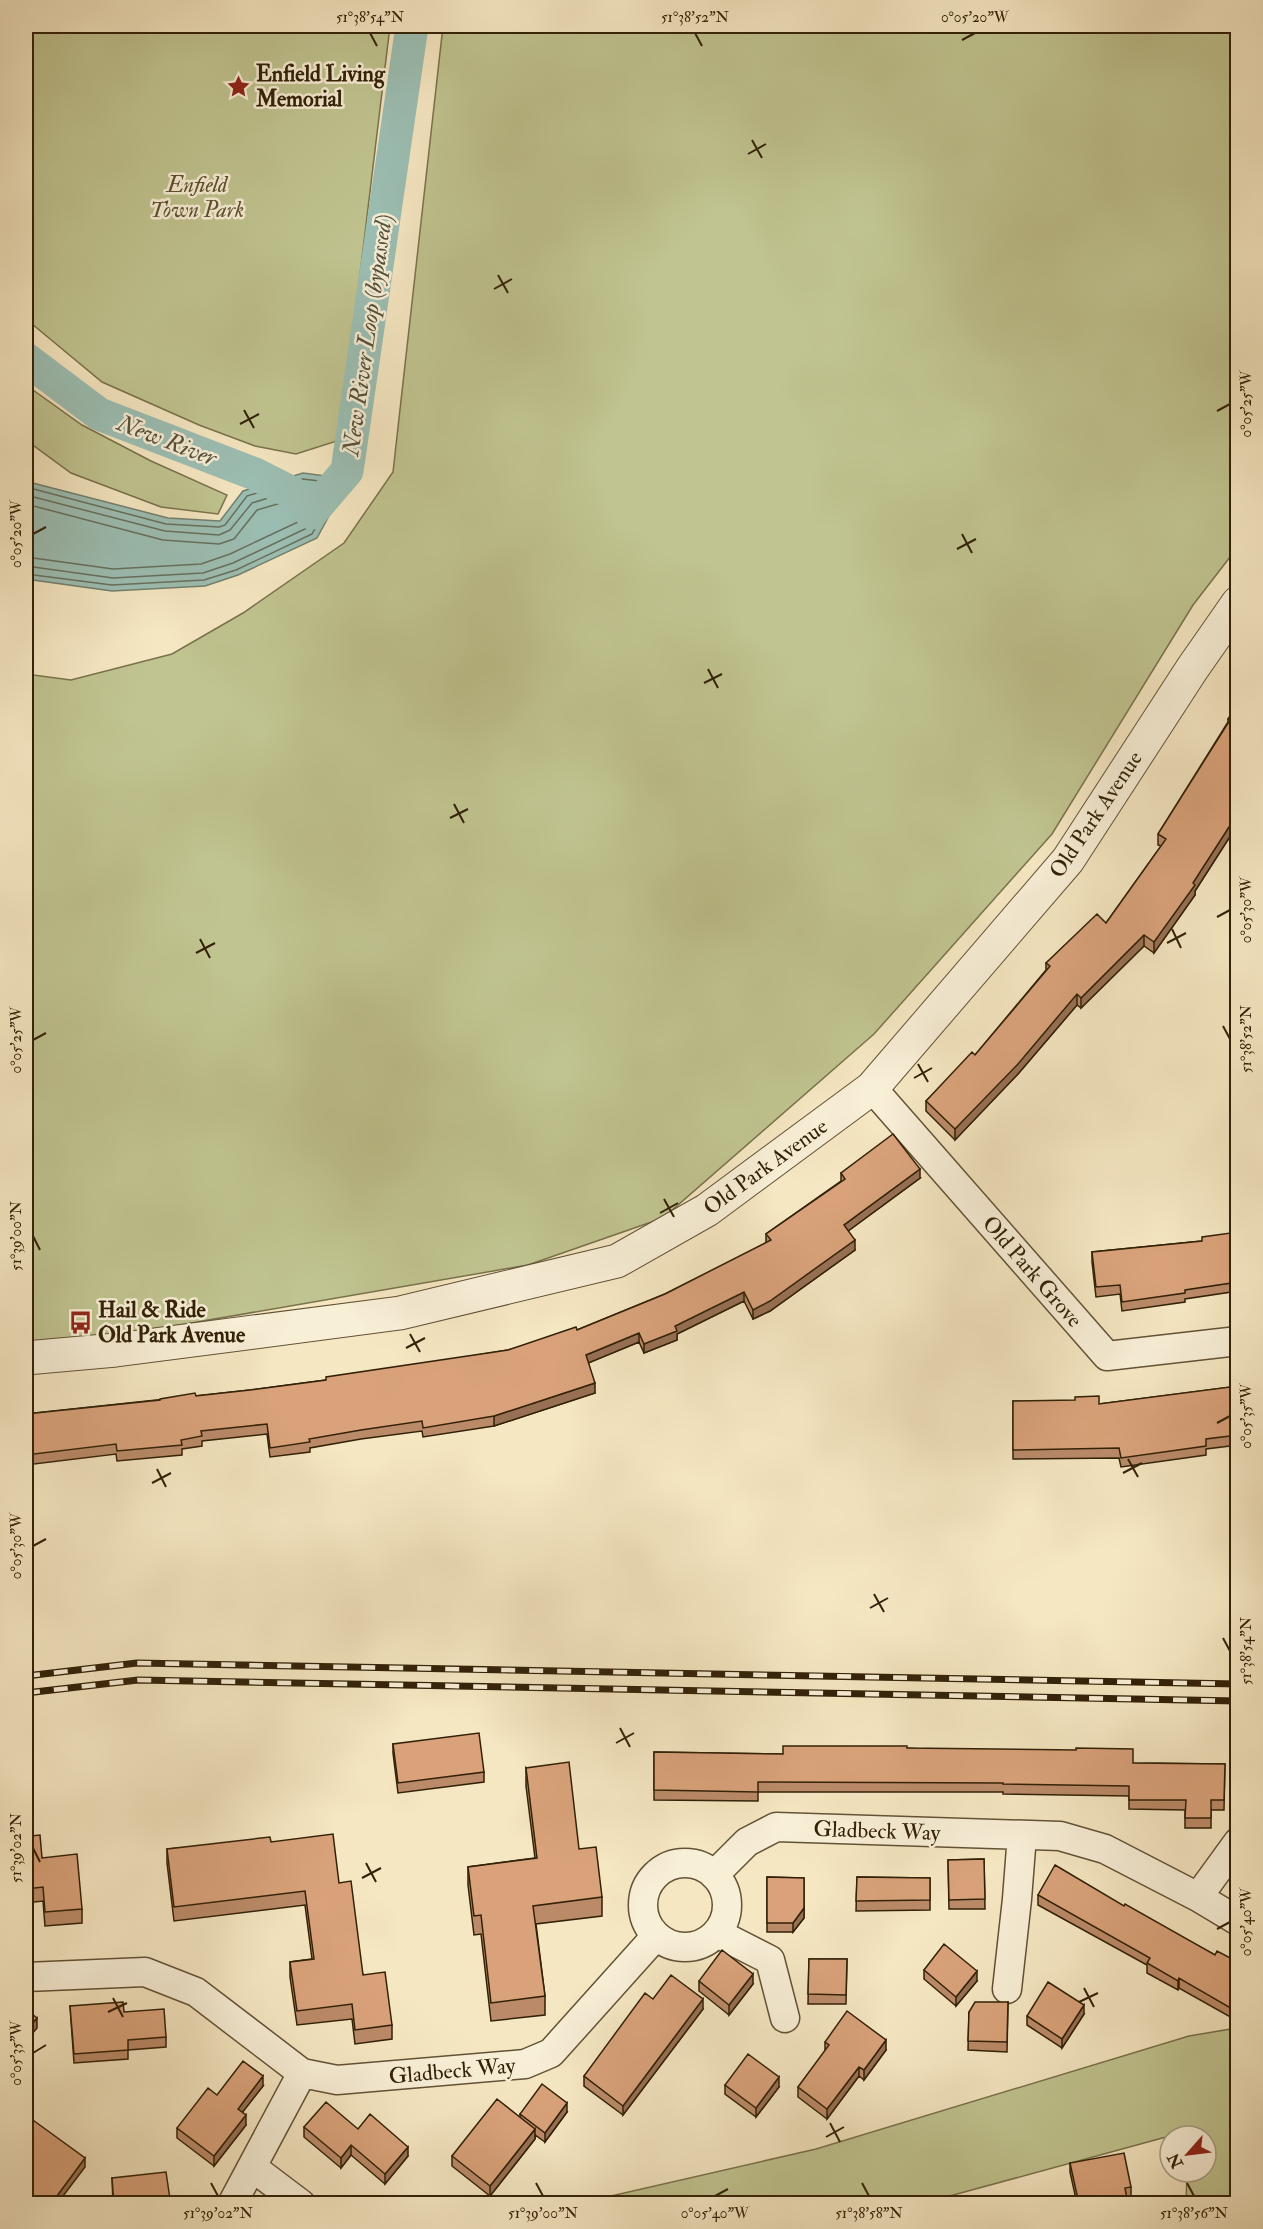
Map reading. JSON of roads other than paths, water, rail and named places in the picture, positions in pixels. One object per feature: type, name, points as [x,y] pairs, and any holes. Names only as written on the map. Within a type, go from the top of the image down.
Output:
[{"type":"street","name":"Old Park Avenue","points":[[26,1358],[116,1350],[400,1313],[617,1261],[707,1210],[872,1088],[1068,860],[1192,669],[1238,603]]},
{"type":"street","name":"Old Park Grove","points":[[872,1088],[1107,1356],[1238,1341]]},
{"type":"street","name":"Gladbeck Way","points":[[714,1875],[747,1842],[776,1827],[1060,1836],[1105,1850],[1198,1897],[1238,1921]]},
{"type":"street","points":[[1007,1989],[1022,1835]]},
{"type":"street","points":[[1198,1897],[1238,1842]]},
{"type":"street","points":[[687,1863],[701,1866],[714,1875],[723,1887],[727,1902],[725,1917],[717,1933],[706,1942],[689,1947],[674,1946],[656,1936],[647,1925],[642,1901],[646,1887],[657,1873],[670,1865],[687,1863]]},
{"type":"street","points":[[717,1933],[770,1960],[784,2018]]},
{"type":"street","name":"Gladbeck Way","points":[[26,1977],[145,1972],[196,1992],[302,2073],[337,2080],[525,2064],[551,2053],[656,1936]]},
{"type":"street","points":[[232,2204],[302,2073]]},
{"type":"street","points":[[252,2167],[300,2204]]},
{"type":"water","points":[[303,473],[349,479],[317,538],[238,575],[205,586],[112,591],[26,579],[26,479],[29,482],[168,518],[220,521],[243,491]]},
{"type":"waterway","name":"New River Loop (bypassed)","points":[[311,513],[347,471],[412,26]]},
{"type":"waterway","name":"New River","points":[[26,359],[99,414],[255,474],[310,502]]},
{"type":"railway","points":[[26,1676],[137,1663],[1238,1684]]},
{"type":"railway","points":[[26,1693],[138,1680],[1238,1701]]},
{"type":"place","name":"Enfield Living Memorial","points":[[238,86]]},
{"type":"place","name":"Hail & Ride Old Park Avenue","points":[[80,1322]]},
{"type":"park label","name":"Enfield Town Park","points":[[197,196]]}]
